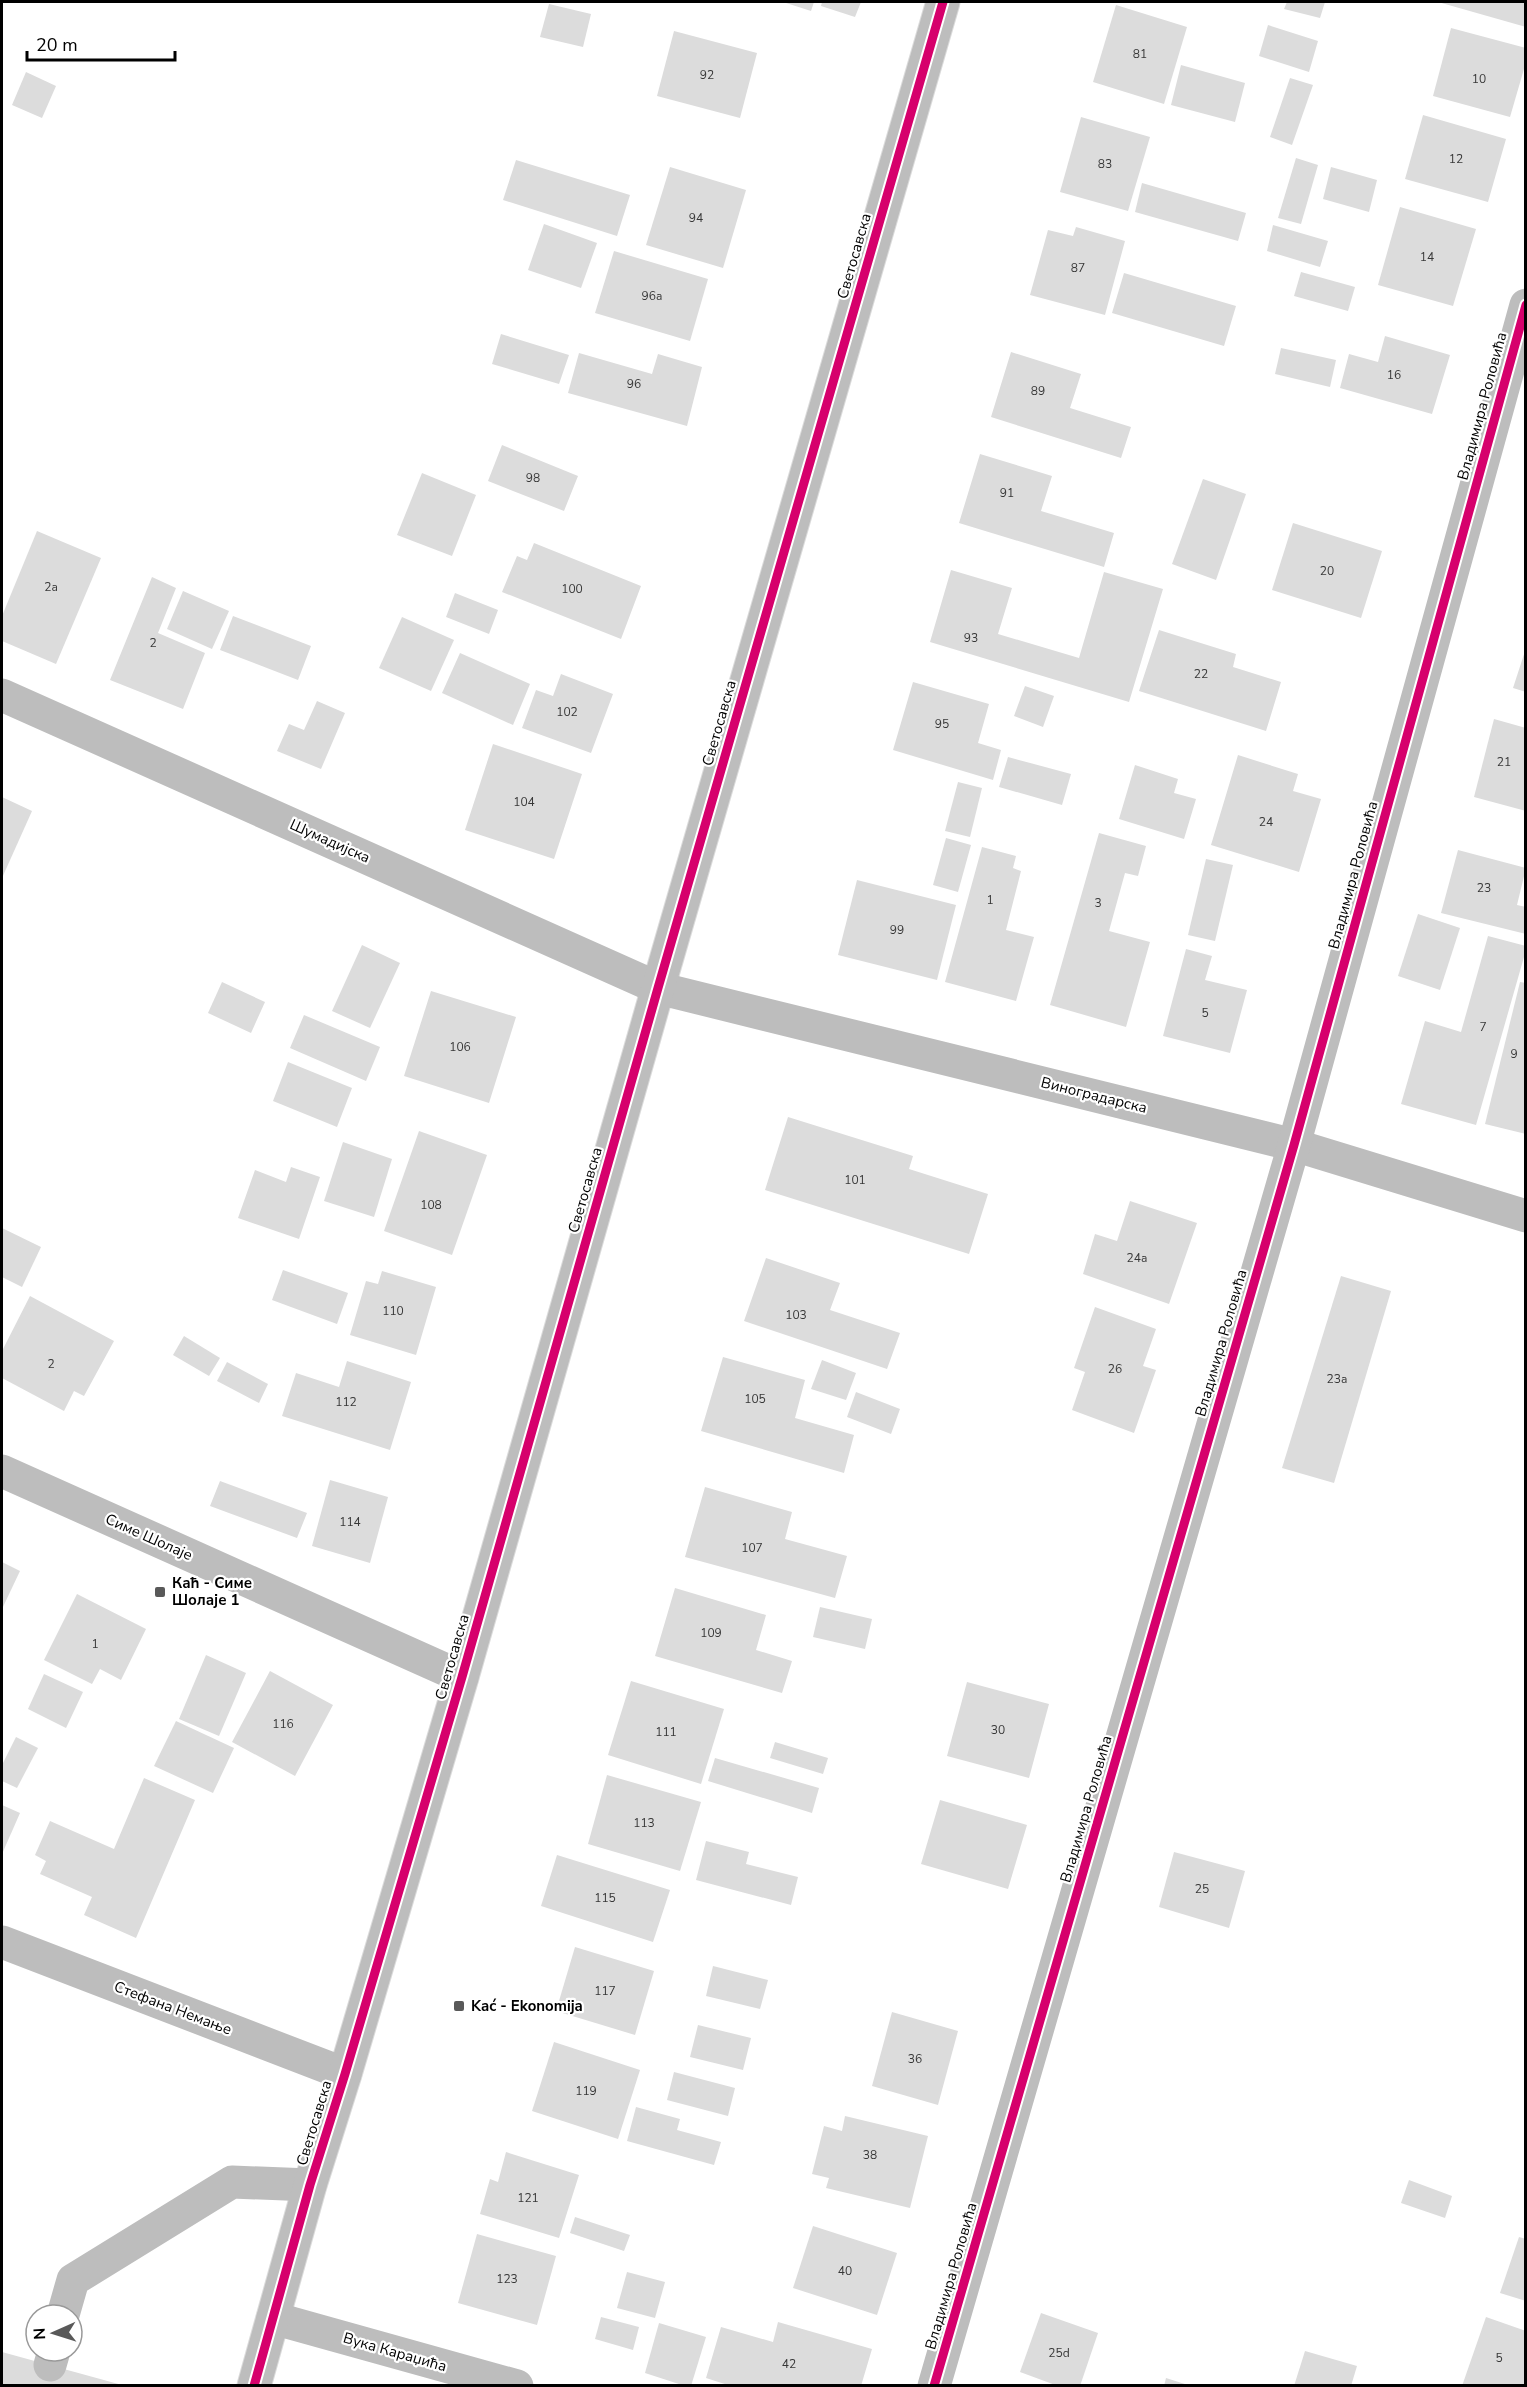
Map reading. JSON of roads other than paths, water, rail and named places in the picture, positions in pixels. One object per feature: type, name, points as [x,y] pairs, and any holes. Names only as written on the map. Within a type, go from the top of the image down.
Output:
[{"type":"street","name":"Светосавска","points":[[254,2385],[310,2185],[462,1677],[658,988],[944,2]]},
{"type":"street","name":"Владимира Роловића","points":[[934,2385],[1294,1144],[1526,305]]},
{"type":"street","name":"Шумадијска","points":[[2,695],[658,988]]},
{"type":"street","name":"Виноградарска","points":[[658,988],[1294,1144],[1526,1216]]},
{"type":"street","name":"Симе Шолаје","points":[[2,1471],[462,1677]]},
{"type":"street","name":"Стефана Немање","points":[[2,1942],[345,2074]]},
{"type":"street","points":[[66,2303],[73,2280],[232,2182],[310,2185]]},
{"type":"street","name":"Вука Караџића","points":[[273,2318],[518,2385]]},
{"type":"place","name":"Каћ - Симе Шолаје 1","points":[[160,1592]]},
{"type":"place","name":"Kać - Ekonomija","points":[[459,2006]]}]
